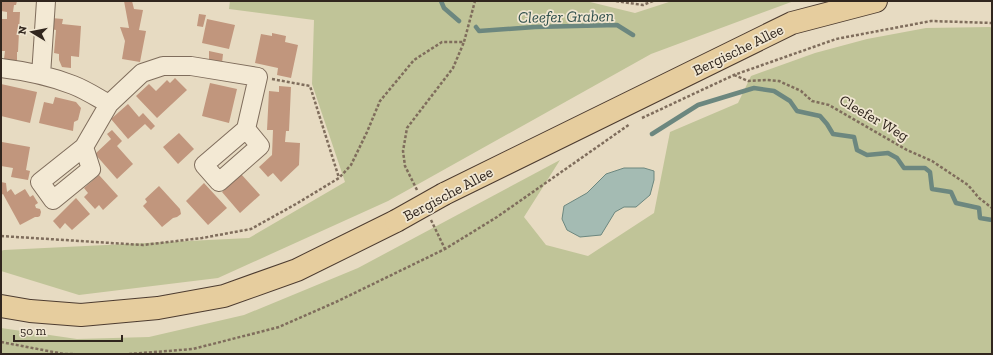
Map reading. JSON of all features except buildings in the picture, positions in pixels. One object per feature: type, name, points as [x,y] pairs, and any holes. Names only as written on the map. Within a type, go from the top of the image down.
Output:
[{"type":"main road","name":"Bergische Allee","points":[[1,306],[30,311],[81,315],[158,308],[224,296],[297,270],[396,221],[444,194],[792,23],[876,1]]},
{"type":"street","points":[[41,75],[46,1]]},
{"type":"street","points":[[84,146],[109,104],[142,73],[163,66],[191,66],[258,77],[246,129]]},
{"type":"street","points":[[1,68],[41,75],[74,86],[109,104]]},
{"type":"path","points":[[418,194],[405,166],[403,151],[407,128],[453,68],[464,42],[475,1]]},
{"type":"path","points":[[616,1],[643,5],[653,1]]},
{"type":"path","points":[[637,121],[734,75],[836,39],[931,21],[992,23]]},
{"type":"path","points":[[1,236],[143,245],[202,238],[251,229],[339,178],[351,165],[380,101],[414,60],[442,42],[464,42]]},
{"type":"path","name":"Cleefer Weg","points":[[734,75],[748,81],[779,81],[801,91],[812,101],[829,105],[907,150],[932,161],[968,185],[979,198],[992,208]]},
{"type":"path","points":[[258,77],[310,86],[339,178]]},
{"type":"path","points":[[129,354],[193,349],[279,327],[338,301],[445,249],[497,217],[630,124]]},
{"type":"path","points":[[428,214],[445,249]]},
{"type":"path","points":[[1,342],[64,354],[75,354]]},
{"type":"green space","points":[[230,1],[586,1],[635,13],[672,1],[794,1],[651,54],[388,201],[218,278],[79,295],[1,271],[1,251],[4,250],[249,238],[345,182],[312,84],[314,20],[229,9]]},
{"type":"green space","points":[[926,28],[992,28],[992,354],[1,354],[1,328],[77,339],[149,337],[244,315],[358,268],[560,160],[524,217],[546,245],[588,256],[654,213],[670,132],[738,103],[751,76],[815,53],[867,39]]},
{"type":"water","points":[[624,168],[644,168],[654,171],[654,180],[650,195],[636,207],[624,207],[615,212],[601,235],[580,237],[567,230],[562,219],[564,206],[587,193],[606,174]]},
{"type":"waterway","name":"Cleefer Graben","points":[[441,1],[444,8],[459,21]]},
{"type":"waterway","name":"Cleefer Graben","points":[[476,27],[479,31],[535,27],[617,25],[633,35]]},
{"type":"waterway","name":"Cleefer Graben","points":[[652,134],[698,105],[754,88],[774,91],[790,101],[797,111],[820,116],[833,134],[854,137],[857,150],[867,155],[888,153],[897,158],[904,168],[925,168],[930,172],[932,189],[951,192],[956,203],[979,208],[980,218],[992,220]]}]
